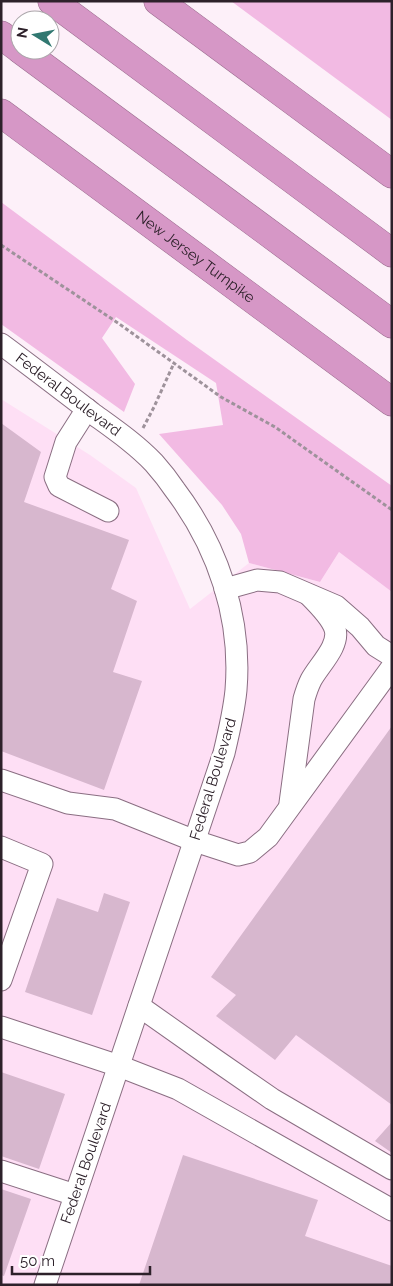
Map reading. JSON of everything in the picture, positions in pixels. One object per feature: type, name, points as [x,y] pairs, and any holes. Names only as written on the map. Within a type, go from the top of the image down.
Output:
[{"type":"highway","points":[[52,1],[392,253]]},
{"type":"highway","points":[[158,1],[392,174]]},
{"type":"highway","points":[[35,60],[392,324]]},
{"type":"highway","name":"New Jersey Turnpike","points":[[1,113],[392,402]]},
{"type":"street","name":"Federal Boulevard","points":[[1,344],[134,444],[155,464],[188,508],[209,545],[225,589],[236,650],[236,689],[232,719],[224,753],[45,1285]]},
{"type":"street","points":[[87,409],[66,442],[55,477],[59,486],[108,511]]},
{"type":"street","points":[[225,589],[257,580],[280,582],[336,606],[360,626],[376,646],[392,656]]},
{"type":"street","points":[[290,806],[304,699],[310,682],[334,647],[336,638],[335,627],[321,607],[309,595]]},
{"type":"street","points":[[1,780],[68,803],[115,809],[195,841],[238,855],[250,852],[268,837],[392,667]]},
{"type":"street","points":[[1,847],[42,864],[1,980]]},
{"type":"street","points":[[139,1006],[272,1098],[392,1169]]},
{"type":"street","points":[[1,1027],[119,1066],[178,1089],[392,1210]]},
{"type":"street","points":[[1,1171],[75,1195]]},
{"type":"path","points":[[1,245],[118,323],[221,397],[275,426],[392,510]]},
{"type":"path","points":[[134,444],[154,408],[174,363]]},
{"type":"shaded area","points":[[231,1],[392,1],[392,120]]},
{"type":"shaded area","points":[[1,202],[187,340],[392,486],[392,592],[339,552],[320,582],[249,563],[241,534],[222,505],[159,434],[223,425],[216,383],[116,317],[102,338],[135,384],[124,412],[1,324]]},
{"type":"shaded area","points":[[1,399],[90,455],[136,488],[190,609],[249,563],[320,582],[339,552],[392,592],[392,1285],[1,1285]]},
{"type":"building","points":[[1,423],[41,452],[24,502],[129,540],[111,589],[137,601],[113,672],[142,681],[104,790],[1,751]]},
{"type":"building","points":[[392,726],[392,1105],[296,1035],[275,1060],[216,1016],[236,995],[211,977]]},
{"type":"building","points":[[104,893],[130,902],[92,1015],[25,992],[57,898],[98,912]]},
{"type":"building","points":[[1,1072],[65,1094],[39,1169],[1,1156]]},
{"type":"building","points":[[392,1122],[392,1153],[375,1141]]},
{"type":"building","points":[[183,1155],[318,1200],[305,1236],[392,1266],[392,1285],[139,1285]]},
{"type":"building","points":[[1,1189],[31,1199],[4,1276],[1,1275]]}]
